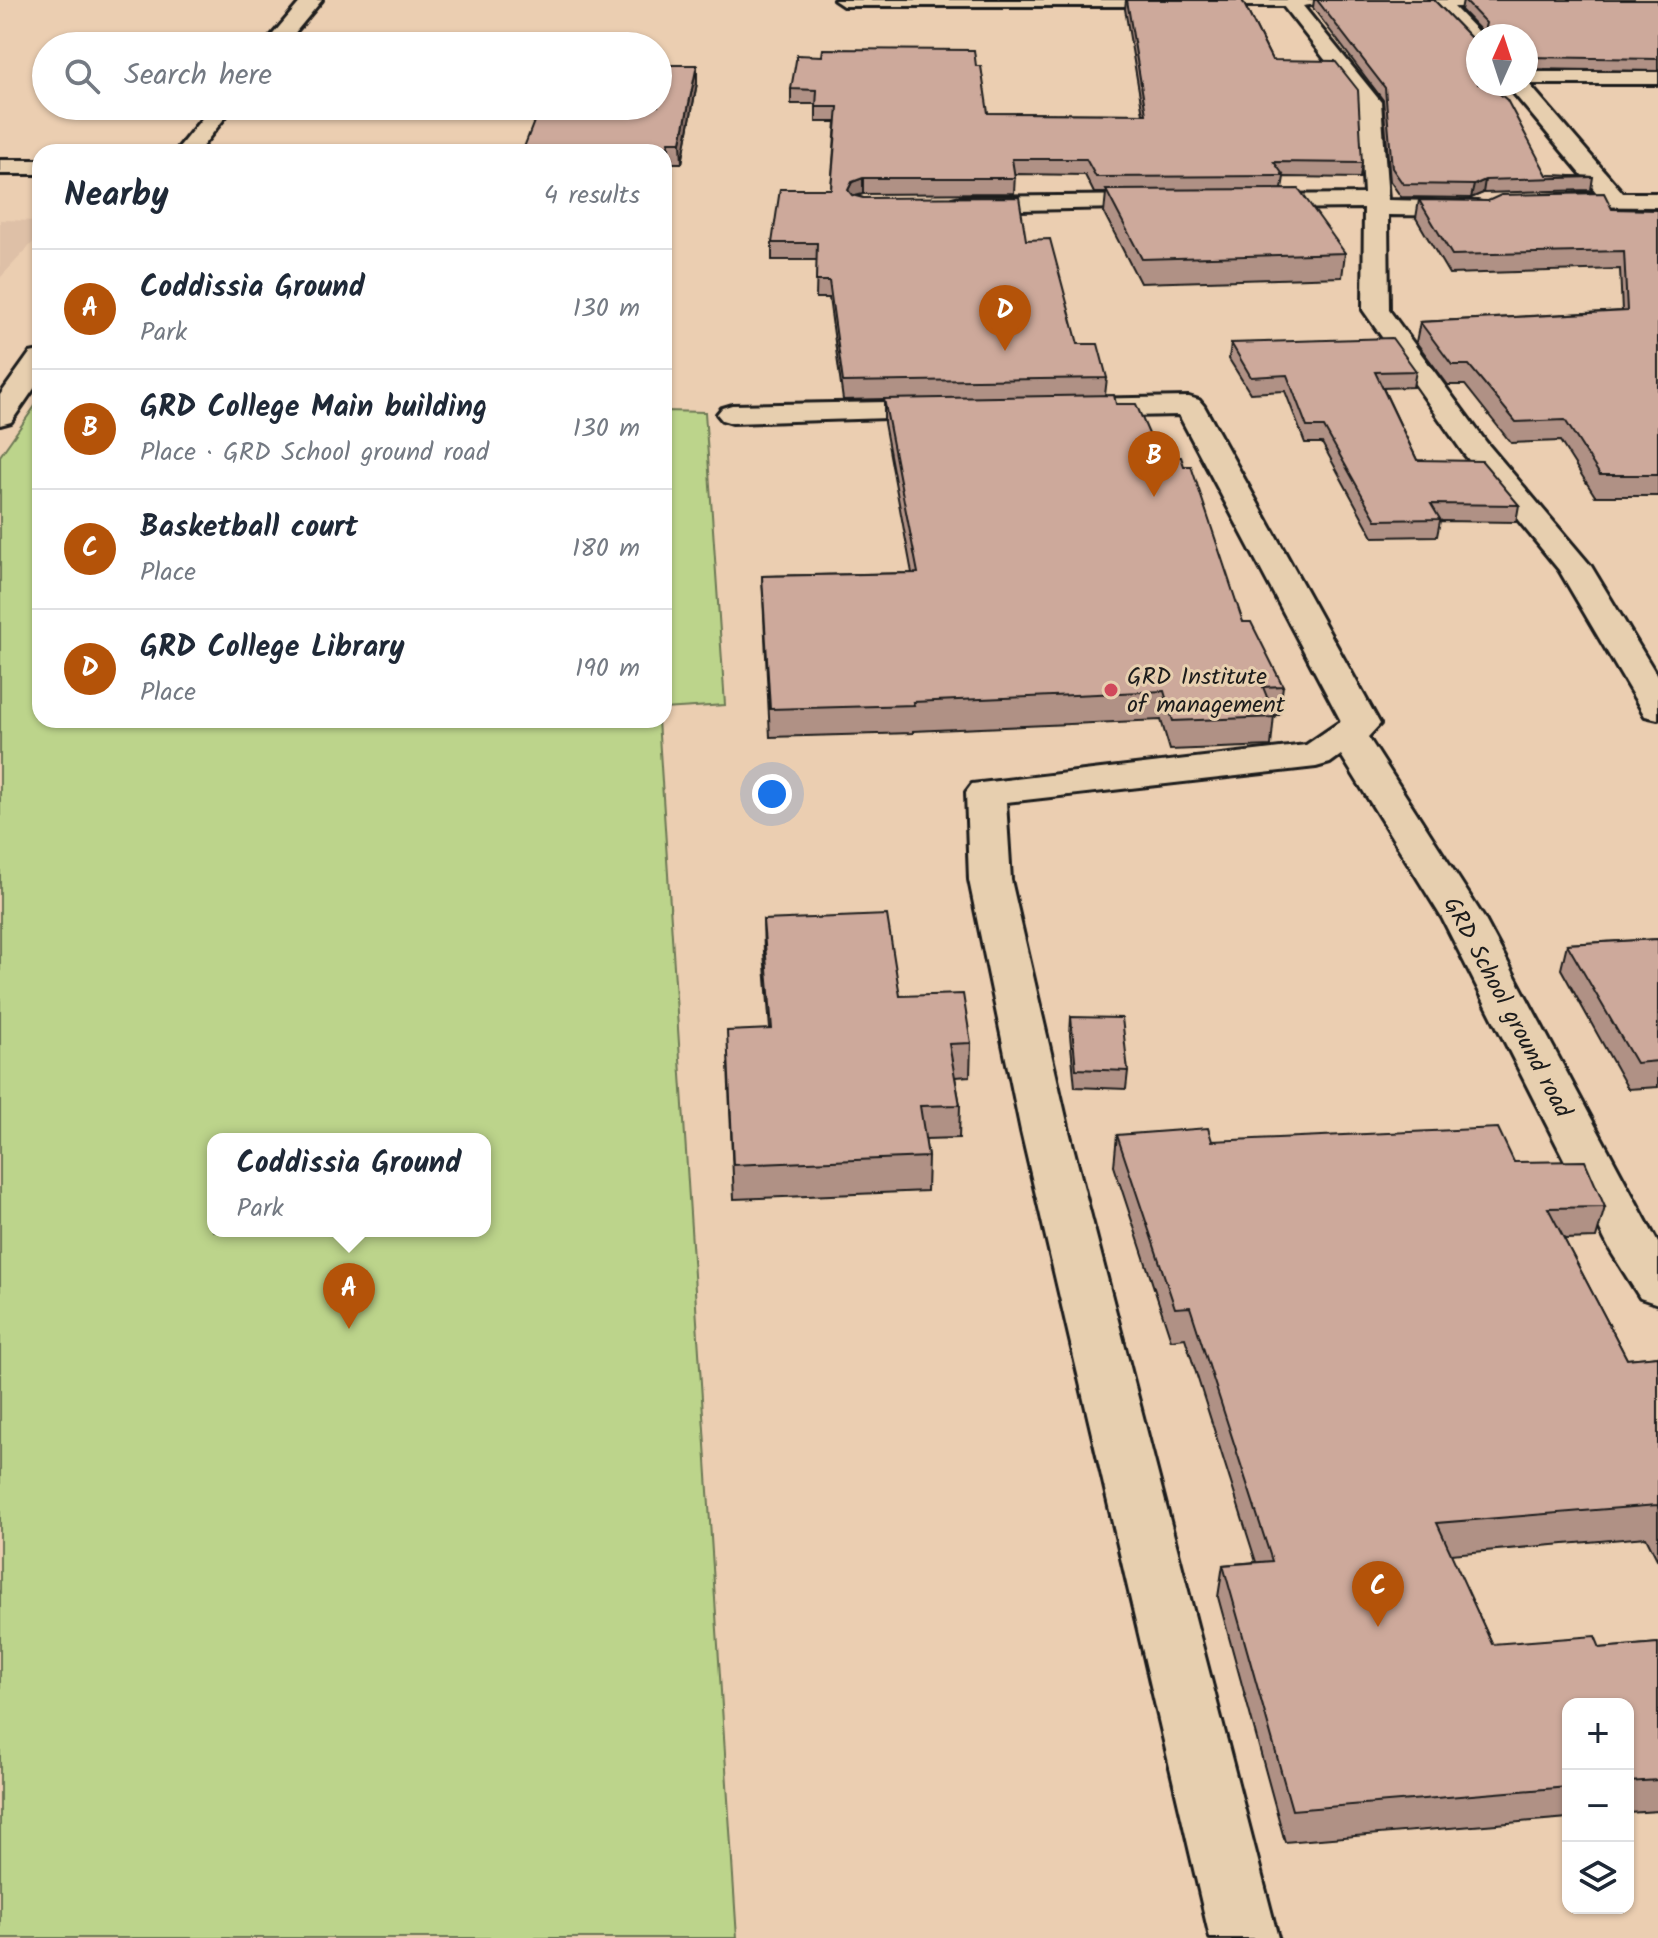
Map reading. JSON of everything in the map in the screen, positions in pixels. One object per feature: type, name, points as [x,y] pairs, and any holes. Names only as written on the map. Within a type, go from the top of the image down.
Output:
[{"type":"street","points":[[285,32],[312,0]]},
{"type":"street","points":[[843,0],[1310,0]]},
{"type":"street","points":[[1288,0],[1370,102],[1376,204],[1376,310],[1475,448],[1574,566],[1658,708]]},
{"type":"street","points":[[1424,1],[1548,1]]},
{"type":"street","points":[[1438,1],[1466,30]]},
{"type":"street","points":[[1538,78],[1658,78]]},
{"type":"street","points":[[1527,96],[1616,200]]},
{"type":"street","points":[[192,144],[212,120]]},
{"type":"street","points":[[0,167],[32,167]]},
{"type":"street","points":[[1527,202],[1658,200]]},
{"type":"street","points":[[940,204],[1189,202]]},
{"type":"street","points":[[1220,202],[1485,209],[1483,203],[1498,202]]},
{"type":"street","points":[[0,416],[32,370]]},
{"type":"street","points":[[1047,409],[1189,406],[1361,724],[1316,755],[986,792],[990,880],[1045,1131],[1244,1938]]},
{"type":"street","points":[[732,414],[968,410]]},
{"type":"street","name":"GRD School ground road","points":[[1347,734],[1463,918],[1636,1250],[1658,1285]]},
{"type":"shaded area","points":[[0,220],[32,221],[32,244],[0,278]]},
{"type":"green space","points":[[32,410],[32,728],[659,728],[737,1938],[0,1938],[0,456]]},
{"type":"green space","points":[[672,411],[705,412],[725,705],[672,708]]},
{"type":"building","points":[[1127,0],[1242,0],[1272,60],[1335,61],[1358,90],[1362,163],[1274,162],[1284,176],[1096,177],[1086,159],[1012,159],[1015,178],[863,178],[852,182],[848,190],[852,195],[863,198],[1019,197],[1026,240],[1050,239],[1078,344],[1098,344],[1107,378],[843,382],[829,281],[816,281],[817,243],[772,243],[780,189],[831,189],[838,107],[816,107],[817,90],[791,89],[797,55],[822,56],[823,49],[974,50],[976,66],[981,66],[988,113],[1146,114]]},
{"type":"building","points":[[1317,0],[1434,0],[1466,33],[1466,96],[1502,96],[1507,100],[1547,175],[1593,177],[1485,180],[1474,185],[1403,184],[1392,168],[1385,88]]},
{"type":"building","points":[[1464,0],[1658,0],[1658,59],[1538,57],[1538,24],[1486,23]]},
{"type":"building","points":[[672,65],[697,65],[681,142],[525,144],[535,120],[672,120]]},
{"type":"building","points":[[1299,189],[1345,253],[1142,259],[1106,190]]},
{"type":"building","points":[[1604,193],[1612,209],[1658,210],[1658,475],[1600,475],[1565,420],[1516,422],[1469,365],[1452,365],[1420,322],[1627,311],[1624,251],[1452,255],[1419,200],[1488,201],[1501,195]]},
{"type":"building","points":[[1392,338],[1416,371],[1375,372],[1417,460],[1482,461],[1519,505],[1431,504],[1440,519],[1376,520],[1324,427],[1307,427],[1287,375],[1251,377],[1231,343]]},
{"type":"building","points":[[1114,395],[1116,404],[1136,404],[1159,457],[1181,457],[1184,466],[1191,466],[1243,622],[1251,622],[1283,686],[1263,687],[1275,717],[1173,721],[1164,691],[913,702],[914,705],[770,709],[762,576],[918,573],[884,399]]},
{"type":"building","points":[[887,915],[900,996],[963,994],[971,1043],[949,1044],[960,1105],[920,1106],[928,1157],[733,1165],[727,1031],[772,1029],[763,920]]},
{"type":"building","points":[[1658,939],[1658,1061],[1636,1063],[1567,944]]},
{"type":"building","points":[[1071,1017],[1122,1018],[1128,1071],[1076,1069]]},
{"type":"building","points":[[1208,1128],[1212,1141],[1498,1128],[1514,1162],[1585,1161],[1605,1207],[1548,1208],[1627,1359],[1658,1356],[1658,1506],[1437,1523],[1492,1644],[1595,1636],[1600,1648],[1658,1643],[1658,1780],[1634,1782],[1634,1698],[1562,1698],[1562,1788],[1292,1810],[1223,1565],[1272,1561],[1190,1307],[1175,1308],[1117,1135]]},
{"type":"place","name":"GRD College Library","points":[[1005,351]]},
{"type":"place","name":"GRD College Main building","points":[[1154,497]]},
{"type":"place","name":"GRD Institute of management","points":[[1111,690]]},
{"type":"place","name":"Coddissia Ground","points":[[349,1329]]},
{"type":"place","name":"Basketball court","points":[[1378,1627]]}]
